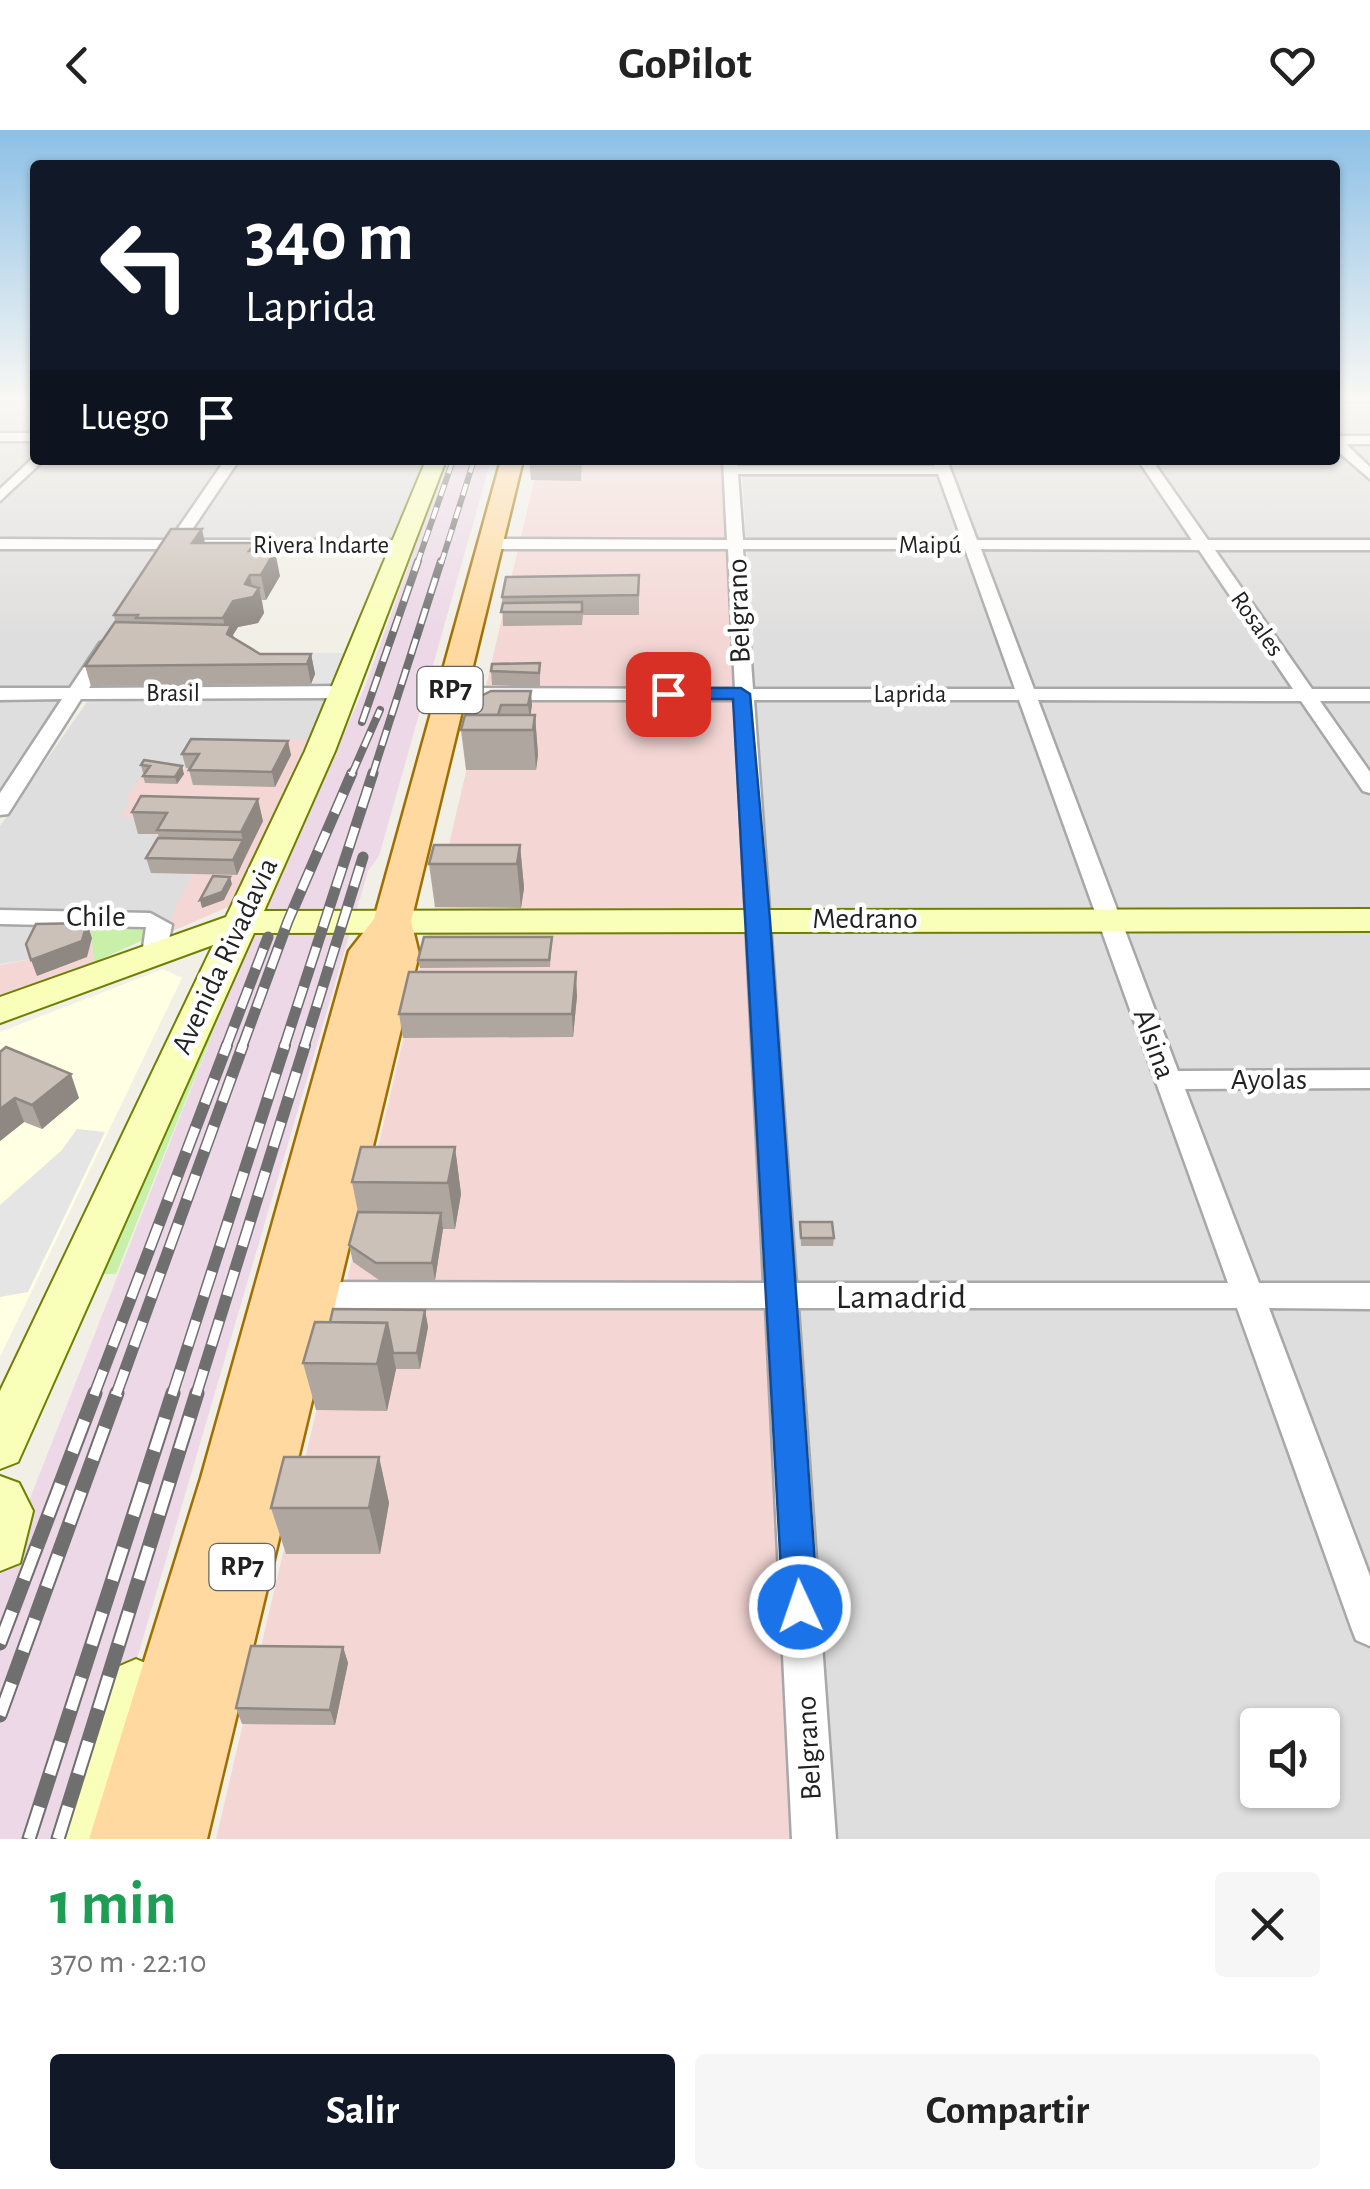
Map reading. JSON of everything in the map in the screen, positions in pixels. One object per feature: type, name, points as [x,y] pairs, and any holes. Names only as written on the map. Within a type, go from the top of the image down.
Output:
[{"type":"main road","name":"RP7","points":[[123,1839],[229,1478],[368,951],[392,921],[508,477]]},
{"type":"main road","name":"RP7","points":[[172,1839],[400,954],[392,921]]},
{"type":"street","points":[[0,498],[20,477]]},
{"type":"street","points":[[152,578],[220,477]]},
{"type":"street","name":"Avenida Rivadavia","points":[[0,1446],[345,692],[429,477]]},
{"type":"street","name":"Belgrano","points":[[731,477],[741,694],[760,920],[814,1839]]},
{"type":"street","name":"Alsina","points":[[946,477],[1370,1627]]},
{"type":"street","name":"Rosales","points":[[1157,477],[1370,787]]},
{"type":"street","name":"Rivera Indarte","points":[[0,544],[402,545]]},
{"type":"street","name":"Maipú","points":[[490,544],[1370,546]]},
{"type":"street","points":[[0,810],[118,628]]},
{"type":"street","name":"Brasil","points":[[0,694],[345,692]]},
{"type":"street","name":"Laprida","points":[[449,694],[1370,696]]},
{"type":"street","name":"Chile","points":[[0,917],[150,920],[160,925],[162,936],[154,954]]},
{"type":"street","name":"Medrano","points":[[0,1011],[240,925],[392,921],[1370,920]]},
{"type":"street","name":"Ayolas","points":[[1168,1080],[1370,1080]]},
{"type":"street","name":"Lamadrid","points":[[311,1294],[783,1298],[1370,1296]]},
{"type":"street","points":[[88,1839],[169,1583],[229,1478]]},
{"type":"street","points":[[0,1500],[6,1511],[0,1545]]},
{"type":"shaded area","points":[[0,477],[18,477],[0,494]]},
{"type":"shaded area","points":[[27,477],[216,477],[170,542],[0,542],[0,503]]},
{"type":"shaded area","points":[[227,477],[418,477],[389,542],[196,542],[183,537]]},
{"type":"shaded area","points":[[441,477],[486,477],[379,856],[368,871],[84,1839],[0,1839],[0,1575],[230,990],[230,981],[364,689]]},
{"type":"shaded area","points":[[535,477],[726,477],[803,1839],[216,1839]]},
{"type":"shaded area","points":[[742,477],[1370,477],[1370,1839],[826,1839]]},
{"type":"shaded area","points":[[0,547],[155,547],[167,552],[71,686],[0,691]]},
{"type":"shaded area","points":[[233,653],[347,653],[334,684],[312,684],[315,674],[266,674]]},
{"type":"shaded area","points":[[0,697],[61,700],[0,794]]},
{"type":"shaded area","points":[[314,697],[328,701],[316,739],[186,768],[130,800],[173,835],[193,874],[166,932],[164,920],[145,912],[0,910],[0,826],[87,702]]},
{"type":"shaded area","points":[[213,739],[316,739],[235,904],[168,933],[175,908],[192,875],[151,873],[172,835],[138,834],[146,818],[121,817],[130,801],[125,800],[147,767],[185,768],[194,754],[204,754]]},
{"type":"shaded area","points":[[0,925],[90,925],[90,930],[52,930],[32,959],[0,964]]},
{"type":"shaded area","points":[[52,930],[90,930],[94,962],[0,998],[0,965],[32,959]]},
{"type":"shaded area","points":[[163,969],[182,978],[0,1357],[0,1032]]},
{"type":"shaded area","points":[[77,1129],[105,1132],[28,1292],[0,1297],[0,1205],[62,1150]]},
{"type":"green space","points":[[90,925],[146,926],[148,938],[94,962]]},
{"type":"green space","points":[[230,981],[230,990],[116,1274],[97,1274]]},
{"type":"building","points":[[171,529],[202,529],[192,543],[255,543],[249,551],[275,551],[261,575],[250,575],[245,584],[259,588],[253,597],[233,601],[223,618],[114,615]]},
{"type":"building","points":[[639,575],[638,595],[502,597],[506,577]]},
{"type":"building","points":[[582,602],[582,612],[501,612],[503,603]]},
{"type":"building","points":[[115,622],[231,625],[227,634],[260,654],[311,654],[307,664],[85,666]]},
{"type":"building","points":[[540,663],[539,673],[491,671],[492,664]]},
{"type":"building","points":[[491,691],[531,691],[528,705],[501,705],[498,715],[470,715],[479,697]]},
{"type":"building","points":[[465,715],[535,715],[533,730],[461,730]]},
{"type":"building","points":[[191,739],[288,741],[272,772],[189,770],[199,754],[182,754]]},
{"type":"building","points":[[144,760],[182,766],[175,777],[143,776],[150,766],[141,765]]},
{"type":"building","points":[[141,796],[258,799],[241,832],[157,830],[167,813],[132,812]]},
{"type":"building","points":[[158,838],[243,840],[233,860],[146,858]]},
{"type":"building","points":[[434,845],[520,845],[517,864],[429,864]]},
{"type":"building","points":[[213,876],[230,877],[222,892],[200,900]]},
{"type":"building","points":[[87,923],[82,941],[31,960],[26,944],[36,924]]},
{"type":"building","points":[[424,937],[552,937],[549,960],[418,960]]},
{"type":"building","points":[[409,972],[576,972],[572,1014],[399,1014]]},
{"type":"building","points":[[6,1047],[71,1074],[32,1105],[15,1098],[0,1109],[0,1052]]},
{"type":"building","points":[[361,1147],[455,1147],[448,1183],[352,1182]]},
{"type":"building","points":[[358,1212],[441,1213],[432,1263],[376,1263],[349,1245]]},
{"type":"building","points":[[800,1222],[832,1222],[834,1238],[801,1238]]},
{"type":"building","points":[[333,1309],[425,1310],[417,1353],[393,1353],[387,1323],[330,1322]]},
{"type":"building","points":[[315,1322],[387,1323],[377,1364],[303,1363]]},
{"type":"building","points":[[284,1457],[379,1457],[369,1508],[271,1508]]},
{"type":"building","points":[[251,1646],[343,1647],[330,1710],[236,1708]]},
{"type":"railway","points":[[417,564],[447,477]]},
{"type":"railway","points":[[441,564],[469,477]]},
{"type":"railway","points":[[362,722],[418,561]]},
{"type":"railway","points":[[372,776],[441,561]]},
{"type":"railway","points":[[351,776],[380,710]]},
{"type":"railway","points":[[242,1047],[288,921],[352,773]]},
{"type":"railway","points":[[284,1047],[373,773]]},
{"type":"railway","points":[[304,1047],[363,857]]},
{"type":"railway","points":[[226,1047],[268,937]]},
{"type":"railway","points":[[94,1395],[227,1045]]},
{"type":"railway","points":[[116,1395],[243,1045]]},
{"type":"railway","points":[[172,1395],[285,1045]]},
{"type":"railway","points":[[196,1395],[305,1045]]},
{"type":"railway","points":[[0,1643],[95,1393]]},
{"type":"railway","points":[[0,1715],[117,1393]]},
{"type":"railway","points":[[29,1839],[173,1393]]},
{"type":"railway","points":[[58,1839],[197,1393]]},
{"type":"route","points":[[668,694],[741,694],[760,920],[800,1607]]}]
